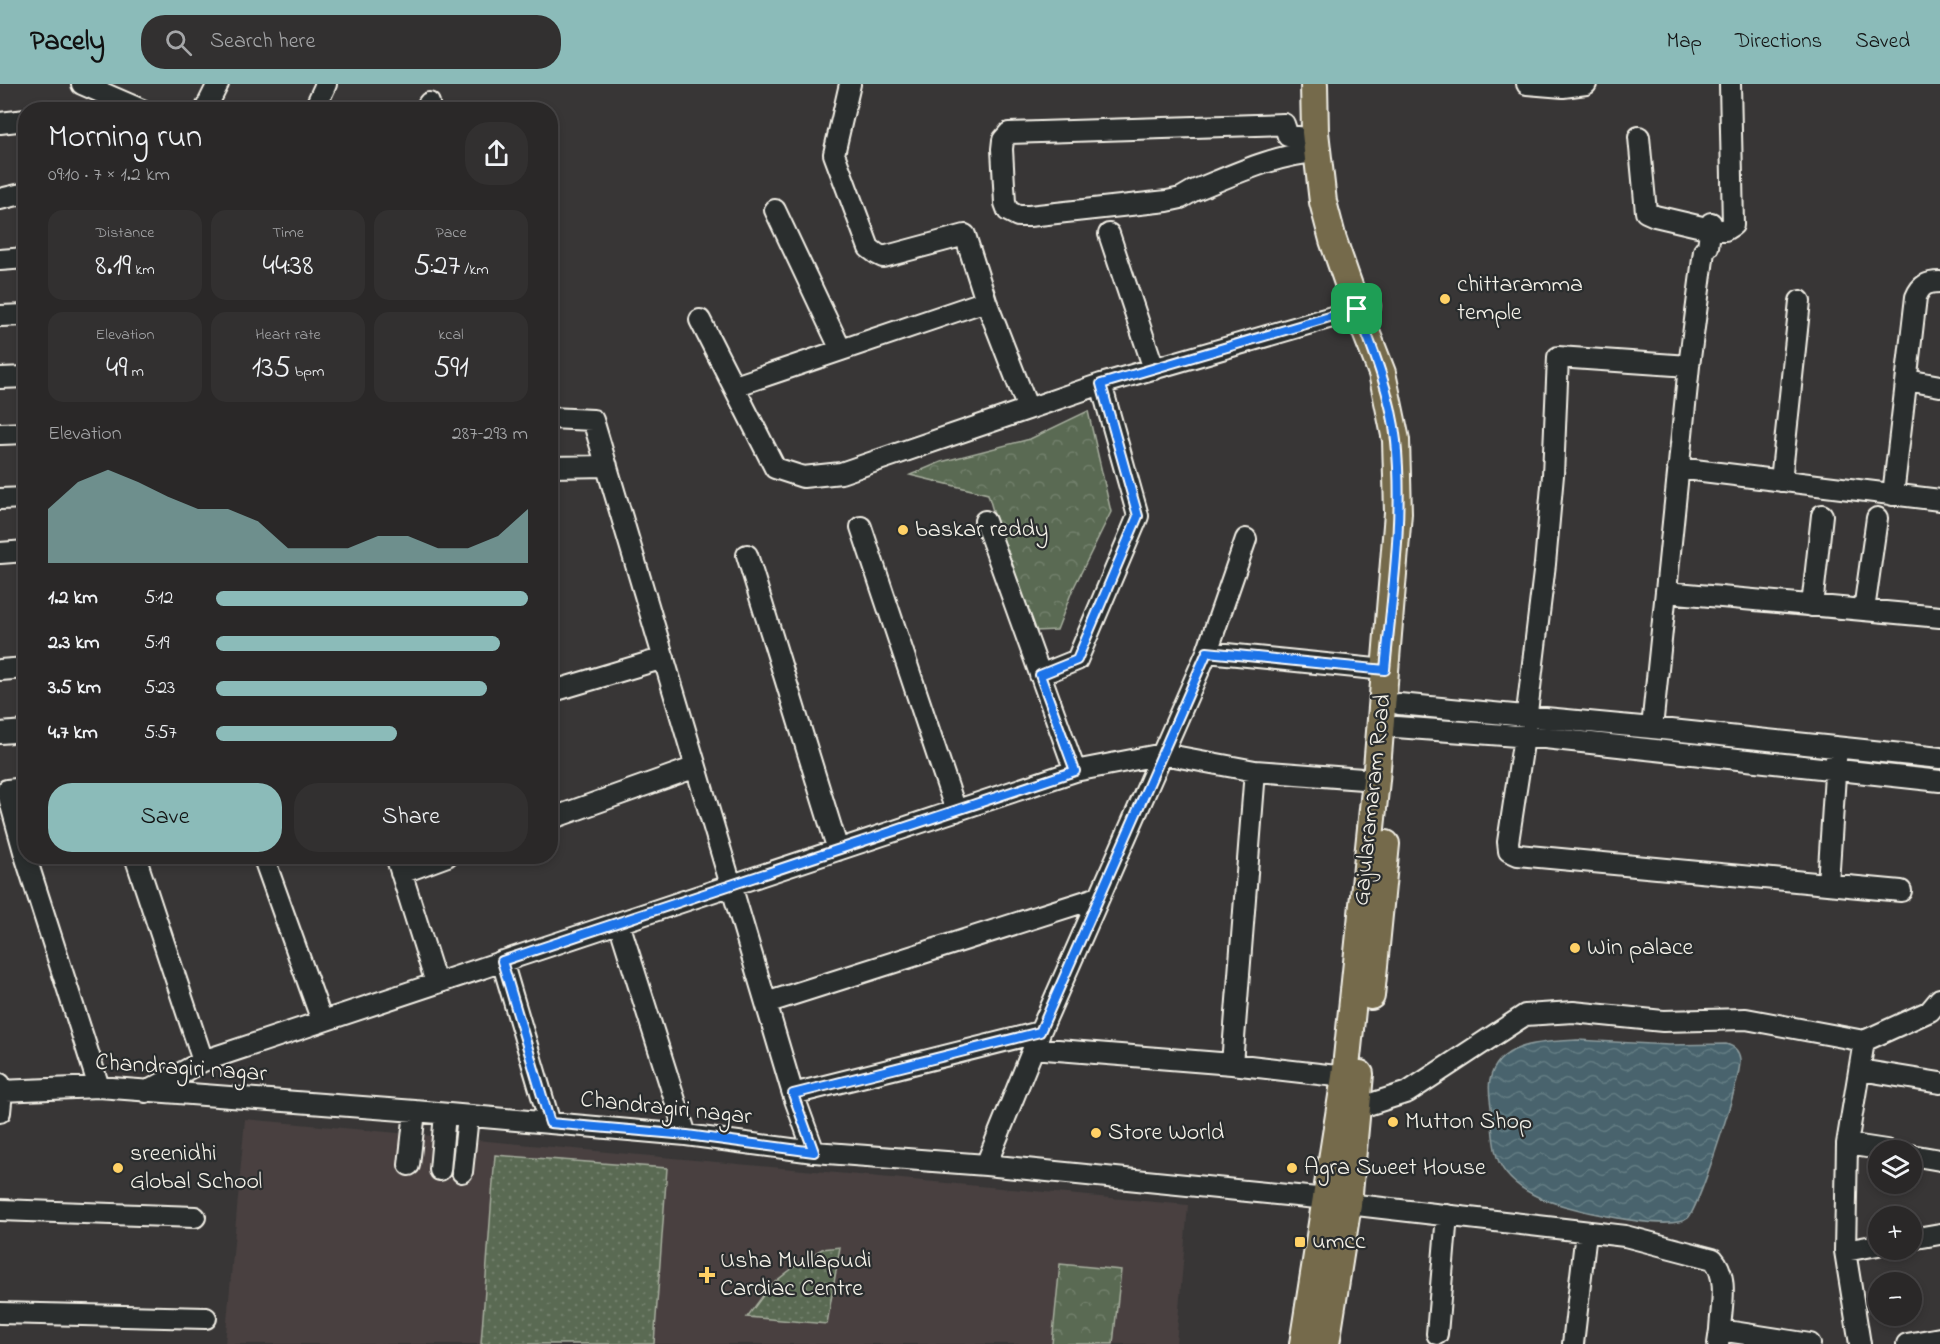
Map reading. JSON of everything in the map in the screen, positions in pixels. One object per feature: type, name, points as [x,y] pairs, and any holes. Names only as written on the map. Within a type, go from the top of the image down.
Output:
[{"type":"main road","name":"Gajularamaram Road","points":[[1303,1344],[1358,1108],[1378,932],[1415,505],[1413,450],[1409,424],[1397,382],[1333,240],[1304,145],[1314,84]]},
{"type":"main road","name":"Gajularamaram Road","points":[[1326,1344],[1345,1077],[1376,780],[1398,513],[1396,440],[1382,373],[1336,201],[1329,131],[1329,84]]},
{"type":"street","points":[[82,84],[124,102]]},
{"type":"street","points":[[209,102],[218,84]]},
{"type":"street","points":[[318,102],[326,84]]},
{"type":"street","points":[[850,84],[834,154],[869,248],[877,255],[884,257],[965,235],[986,302],[1028,409]]},
{"type":"street","points":[[1527,84],[1563,87],[1586,84]]},
{"type":"street","points":[[1639,137],[1646,212],[1655,216],[1729,229],[1733,225],[1730,84]]},
{"type":"street","points":[[0,123],[18,121]]},
{"type":"street","points":[[1284,124],[1288,136],[1304,145],[1181,198],[1167,201],[1029,216],[1018,216],[1008,212],[1005,203],[1002,149],[1003,140],[1009,133],[1284,124]]},
{"type":"street","points":[[0,199],[18,195]]},
{"type":"street","points":[[776,210],[841,350]]},
{"type":"street","points":[[1652,728],[1689,366],[1704,250],[1701,246],[1707,225]]},
{"type":"street","points":[[1109,234],[1154,369]]},
{"type":"street","points":[[0,260],[18,259]]},
{"type":"street","points":[[1893,495],[1916,297],[1921,287],[1930,282],[1940,282]]},
{"type":"street","points":[[1781,481],[1800,301]]},
{"type":"street","points":[[735,386],[986,302]]},
{"type":"street","points":[[700,320],[775,468],[802,477],[841,473],[1101,384],[1363,307]]},
{"type":"street","points":[[0,316],[18,315]]},
{"type":"street","points":[[1689,366],[1558,357],[1553,475],[1546,553],[1524,737],[1508,842],[1509,851],[1518,855],[1901,891]]},
{"type":"street","points":[[0,378],[18,377]]},
{"type":"street","points":[[1907,380],[1940,386]]},
{"type":"street","points":[[1040,675],[1077,660],[1138,516],[1101,384]]},
{"type":"street","points":[[558,418],[593,420],[793,1094],[814,1152]]},
{"type":"street","points":[[0,434],[18,433]]},
{"type":"street","points":[[558,467],[607,466]]},
{"type":"street","points":[[1678,468],[1940,500]]},
{"type":"street","points":[[0,499],[18,498]]},
{"type":"street","points":[[1812,606],[1822,515]]},
{"type":"street","points":[[1864,610],[1877,518]]},
{"type":"street","points":[[985,521],[1075,771]]},
{"type":"street","points":[[861,527],[956,811]]},
{"type":"street","points":[[986,1165],[1037,1040],[1207,652],[1246,539]]},
{"type":"street","points":[[0,553],[18,552]]},
{"type":"street","points":[[747,555],[838,850]]},
{"type":"street","points":[[1666,592],[1940,617]]},
{"type":"street","points":[[1207,652],[1385,670]]},
{"type":"street","points":[[558,690],[664,658]]},
{"type":"street","points":[[0,670],[18,669]]},
{"type":"street","points":[[1398,715],[1525,716],[1940,758]]},
{"type":"street","points":[[1398,715],[1524,737],[1940,781]]},
{"type":"street","points":[[0,733],[18,732]]},
{"type":"street","points":[[1828,884],[1837,748]]},
{"type":"street","points":[[146,1092],[203,1061],[1075,771],[1163,754],[1255,771],[1376,780]]},
{"type":"street","points":[[558,816],[696,767]]},
{"type":"street","points":[[1232,1064],[1255,771]]},
{"type":"street","points":[[11,789],[18,820]]},
{"type":"street","points":[[29,864],[99,1087]]},
{"type":"street","points":[[138,864],[203,1061]]},
{"type":"street","points":[[266,864],[322,1021]]},
{"type":"street","points":[[398,865],[436,983]]},
{"type":"street","points":[[766,1003],[1099,897]]},
{"type":"street","points":[[619,923],[687,1135]]},
{"type":"street","points":[[502,961],[550,1123]]},
{"type":"street","points":[[1358,1108],[1408,1092],[1525,1015],[1573,1012],[1663,1021],[1746,1019],[1864,1041],[1937,1007]]},
{"type":"street","points":[[793,1094],[1037,1040],[1345,1077]]},
{"type":"street","points":[[1860,1344],[1845,1251],[1846,1144],[1864,1041]]},
{"type":"street","points":[[1860,1070],[1940,1083]]},
{"type":"street","name":"Chandragiri nagar","points":[[1,1089],[99,1087],[687,1135],[814,1152],[986,1165],[1337,1202],[1625,1236],[1713,1259],[1722,1275],[1719,1337]]},
{"type":"street","points":[[0,1112],[1,1089]]},
{"type":"street","points":[[409,1165],[415,1111]]},
{"type":"street","points":[[440,1170],[445,1114]]},
{"type":"street","points":[[462,1172],[468,1116]]},
{"type":"street","points":[[1846,1144],[1868,1147]]},
{"type":"street","points":[[1922,1157],[1940,1160]]},
{"type":"street","points":[[0,1210],[195,1217]]},
{"type":"street","points":[[1437,1334],[1447,1215]]},
{"type":"street","points":[[1574,1344],[1586,1232]]},
{"type":"street","points":[[1922,1237],[1940,1234]]},
{"type":"street","points":[[1845,1251],[1868,1247]]},
{"type":"street","points":[[0,1313],[206,1318]]},
{"type":"street","points":[[1719,1337],[1810,1344]]},
{"type":"street","points":[[1906,1344],[1940,1338]]},
{"type":"shaded area","name":"Usha Mullapudi Cardiac Centre","points":[[245,1119],[1188,1205],[1176,1344],[225,1344]]},
{"type":"green space","points":[[1088,411],[1111,512],[1072,591],[1057,630],[1034,631],[1016,590],[988,494],[910,475],[941,462],[1030,439]]},
{"type":"green space","points":[[495,1155],[667,1168],[654,1344],[481,1344]]},
{"type":"green space","points":[[840,1247],[827,1324],[747,1317],[771,1285],[803,1260],[822,1249]]},
{"type":"green space","points":[[1060,1264],[1121,1270],[1113,1344],[1052,1344]]},
{"type":"water","points":[[1577,1040],[1669,1045],[1726,1044],[1737,1051],[1740,1059],[1739,1070],[1727,1114],[1701,1191],[1688,1218],[1677,1222],[1637,1221],[1564,1206],[1528,1192],[1503,1169],[1497,1157],[1492,1132],[1489,1086],[1495,1067],[1502,1058],[1524,1046]]},
{"type":"place","name":"chittaramma temple","points":[[1445,299]]},
{"type":"place","name":"baskar reddy","points":[[903,530]]},
{"type":"place","name":"Win palace","points":[[1575,948]]},
{"type":"place","name":"Mutton Shop","points":[[1393,1122]]},
{"type":"place","name":"Store World","points":[[1096,1133]]},
{"type":"place","name":"sreenidhi Global School","points":[[118,1168]]},
{"type":"place","name":"Agra Sweet House","points":[[1292,1168]]},
{"type":"place","name":"umcc","points":[[1300,1242]]},
{"type":"place","name":"Usha Mullapudi Cardiac Centre","points":[[707,1275]]},
{"type":"route","points":[[1357,309],[1382,373],[1396,440],[1398,513],[1385,670],[1207,652],[1040,1032],[793,1094],[814,1152],[687,1135],[550,1123],[502,961],[1075,771],[1040,675],[1077,660],[1138,516],[1101,384],[1357,309]]}]
